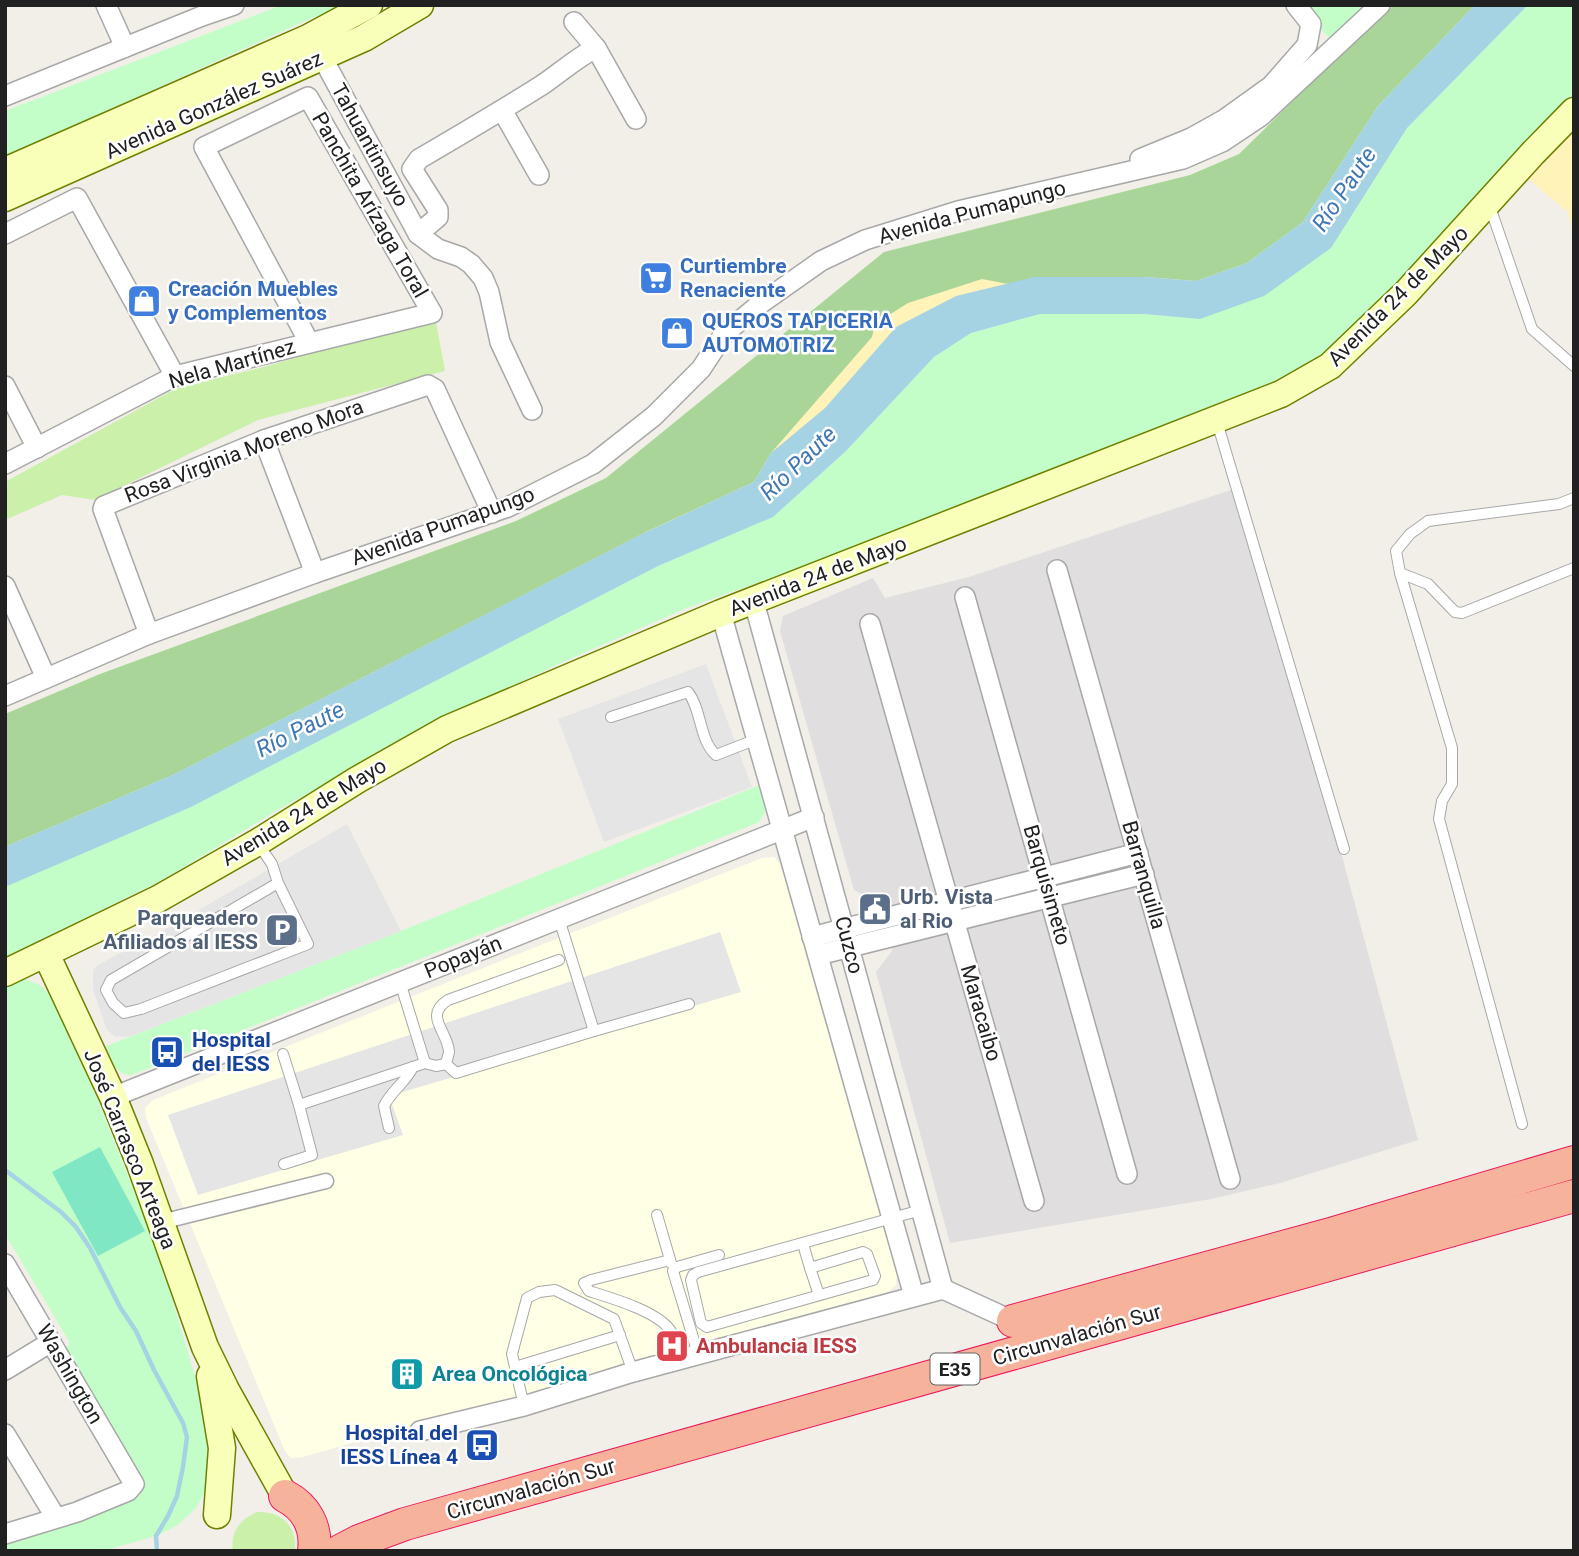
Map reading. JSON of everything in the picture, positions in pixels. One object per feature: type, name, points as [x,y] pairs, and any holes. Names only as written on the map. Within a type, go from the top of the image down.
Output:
[{"type":"highway","name":"Circunvalación Sur","points":[[1013,1321],[1296,1244],[1574,1162]]},
{"type":"highway","name":"Circunvalación Sur","points":[[340,1551],[405,1524],[1574,1196]]},
{"type":"highway","points":[[285,1496],[302,1508],[310,1520],[314,1533],[314,1551]]},
{"type":"main road","name":"Avenida González Suárez","points":[[5,171],[308,38],[369,5]]},
{"type":"main road","name":"Avenida González Suárez","points":[[5,198],[364,38],[420,5]]},
{"type":"main road","name":"Avenida 24 de Mayo","points":[[5,973],[158,899],[447,729],[721,613],[1281,394],[1330,366],[1406,293],[1574,111]]},
{"type":"main road","name":"José Carrasco Arteaga","points":[[46,954],[113,1097],[205,1347],[285,1496]]},
{"type":"main road","name":"José Carrasco Arteaga","points":[[205,1347],[222,1448],[217,1515]]},
{"type":"street","points":[[106,5],[125,47]]},
{"type":"street","points":[[958,211],[1152,155],[1225,119],[1270,86],[1307,45],[1311,24],[1296,5]]},
{"type":"street","name":"Avenida Pumapungo","points":[[5,696],[149,634],[315,573],[492,513],[593,464],[654,416],[701,369],[724,334],[760,304],[821,261],[865,240],[958,211],[1184,159],[1222,142],[1261,116],[1380,5]]},
{"type":"street","points":[[7,89],[125,47],[224,7]]},
{"type":"street","points":[[574,22],[596,48],[636,119]]},
{"type":"street","points":[[532,410],[500,342],[489,292],[483,278],[461,257],[438,250],[418,234],[438,217],[438,210],[412,169],[419,159],[502,110],[596,48]]},
{"type":"street","name":"Tahuantinsuyo","points":[[322,57],[418,234]]},
{"type":"street","name":"Panchita Arízaga Toral","points":[[309,342],[204,147],[308,96],[432,313]]},
{"type":"street","points":[[502,110],[539,175]]},
{"type":"street","points":[[5,234],[77,198],[174,376]]},
{"type":"street","name":"Nela Martínez","points":[[5,464],[174,376],[432,313]]},
{"type":"street","name":"Rosa Virginia Moreno Mora","points":[[149,634],[104,506],[264,440],[428,385],[435,389],[492,513]]},
{"type":"street","points":[[5,386],[37,448]]},
{"type":"street","points":[[264,440],[315,573]]},
{"type":"street","name":"Barranquilla","points":[[1057,570],[1230,1179]]},
{"type":"street","points":[[5,586],[46,678]]},
{"type":"street","name":"Barquisimeto","points":[[965,597],[1128,1174]]},
{"type":"street","name":"Cuzco","points":[[754,602],[943,1289]]},
{"type":"street","name":"Cuzco","points":[[721,613],[914,1296]]},
{"type":"street","name":"Maracaibo","points":[[870,624],[1034,1201]]},
{"type":"street","name":"Popayán","points":[[113,1097],[814,817]]},
{"type":"street","points":[[815,946],[952,911],[1044,877],[1138,853]]},
{"type":"street","points":[[952,911],[1050,897],[1144,874]]},
{"type":"street","points":[[161,1222],[326,1181]]},
{"type":"street","name":"Washington","points":[[5,1264],[134,1484],[128,1491],[78,1512],[56,1518]]},
{"type":"street","points":[[419,1431],[524,1406],[633,1372],[943,1289],[1013,1321]]},
{"type":"street","points":[[5,1370],[51,1342]]},
{"type":"street","points":[[5,1434],[56,1518],[5,1535]]},
{"type":"lane","points":[[1489,203],[1532,328],[1574,366]]},
{"type":"lane","points":[[1216,418],[1344,849]]},
{"type":"lane","points":[[1522,1124],[1439,819],[1442,801],[1452,784],[1452,748],[1400,573],[1396,551],[1410,534],[1429,521],[1559,504],[1574,498]]},
{"type":"lane","points":[[1400,573],[1428,584],[1455,612],[1462,613],[1574,568]]},
{"type":"lane","points":[[611,716],[688,692],[694,700],[709,748],[716,755],[757,739]]},
{"type":"lane","points":[[258,842],[272,864],[278,883],[308,944],[141,1009],[124,1013],[113,1003],[106,990],[111,980],[278,883]]},
{"type":"lane","points":[[559,919],[594,1031]]},
{"type":"lane","points":[[446,1064],[449,1052],[436,1013],[439,1005],[559,960]]},
{"type":"lane","points":[[400,982],[425,1063]]},
{"type":"lane","points":[[446,1064],[456,1073],[689,1004]]},
{"type":"lane","points":[[283,1054],[313,1155],[284,1164]]},
{"type":"lane","points":[[299,1105],[425,1063],[436,1066],[446,1064]]},
{"type":"lane","points":[[389,1128],[384,1106],[397,1087],[409,1076],[413,1067]]},
{"type":"lane","points":[[810,1268],[863,1252],[867,1254],[874,1276],[873,1280],[708,1327],[701,1323],[691,1280],[693,1275],[921,1210]]},
{"type":"lane","points":[[657,1215],[698,1354]]},
{"type":"lane","points":[[803,1244],[819,1295]]},
{"type":"lane","points":[[676,1360],[674,1334],[663,1322],[621,1301],[589,1291],[584,1283],[671,1265],[677,1267],[719,1255]]},
{"type":"lane","points":[[524,1406],[512,1354],[527,1298],[539,1292],[555,1290],[614,1319],[633,1372]]},
{"type":"lane","points":[[515,1367],[620,1335]]},
{"type":"shaded area","points":[[1243,486],[1418,1140],[1280,1183],[1211,1199],[950,1243],[876,972],[892,951],[891,937],[881,904],[854,890],[780,631],[783,616],[873,578],[885,598],[969,577]]},
{"type":"shaded area","points":[[706,664],[752,787],[604,842],[558,719]]},
{"type":"shaded area","name":"Parqueadero Afiliados al IESS","points":[[347,824],[401,931],[131,1036],[116,1037],[107,1030],[93,990],[93,970],[98,965],[166,929]]},
{"type":"shaded area","points":[[774,857],[780,864],[897,1274],[896,1285],[888,1292],[303,1457],[291,1458],[285,1451],[146,1118],[145,1108],[153,1100],[513,956],[762,858]]},
{"type":"shaded area","points":[[720,932],[741,992],[389,1096],[403,1135],[198,1195],[168,1115]]},
{"type":"green space","points":[[282,5],[349,5],[312,18],[5,157],[5,111]]},
{"type":"green space","points":[[1298,5],[1378,5],[1335,44]]},
{"type":"green space","points":[[1394,5],[1475,5],[1378,106],[1303,222],[1247,263],[1196,281],[1145,277],[1039,277],[771,453],[754,482],[648,531],[175,774],[5,847],[5,714],[100,674],[516,521],[606,478],[884,252],[1190,175],[1239,154]]},
{"type":"green space","points":[[1528,5],[1574,5],[1574,92],[1541,132],[1418,264],[1307,369],[997,497],[687,608],[563,662],[444,718],[276,811],[161,881],[5,957],[5,887],[191,807],[658,566],[773,517],[846,451],[934,357],[971,333],[1040,314],[1144,314],[1200,319],[1331,248],[1407,128]]},
{"type":"green space","points":[[435,317],[445,371],[258,420],[95,500],[62,495],[5,520],[5,482],[177,388],[264,367]]},
{"type":"green space","points":[[760,785],[765,810],[757,823],[132,1075],[118,1070],[104,1047],[401,931]]},
{"type":"green space","points":[[23,978],[42,986],[51,997],[96,1096],[159,1254],[215,1445],[212,1479],[196,1508],[178,1525],[156,1536],[103,1551],[5,1551],[5,1541],[61,1527],[135,1495],[64,1348],[69,1345],[69,1341],[5,1234],[5,979]]},
{"type":"green space","points":[[100,1147],[145,1231],[98,1256],[52,1172]]},
{"type":"green space","points":[[257,1512],[274,1514],[286,1522],[293,1534],[295,1551],[233,1551],[233,1538],[237,1527]]},
{"type":"sand","points":[[1574,128],[1574,236],[1568,212],[1527,178]]},
{"type":"sand","points":[[982,279],[1008,284],[975,298],[771,453],[872,337],[875,324],[908,303]]},
{"type":"water","name":"Río Paute","points":[[1475,5],[1528,5],[1407,128],[1331,248],[1264,296],[1200,319],[1144,314],[1040,314],[971,333],[934,357],[846,451],[773,517],[658,566],[191,807],[5,887],[5,847],[175,774],[642,534],[754,482],[771,453],[825,408],[896,327],[956,296],[1035,277],[1145,277],[1196,281],[1247,263],[1303,222],[1378,106]]},
{"type":"waterway","points":[[5,1170],[61,1212],[76,1227],[136,1331],[183,1423],[187,1437],[183,1467],[177,1496],[156,1536],[157,1551]]},
{"type":"place","name":"Curtiembre Renaciente","points":[[656,278]]},
{"type":"place","name":"Creación Muebles y Complementos","points":[[144,301]]},
{"type":"place","name":"QUEROS TAPICERIA AUTOMOTRIZ","points":[[677,333]]},
{"type":"place","name":"Urb. Vista al Rio","points":[[875,909]]},
{"type":"place","name":"Parqueadero Afiliados al IESS","points":[[282,930]]},
{"type":"place","name":"Hospital del IESS","points":[[167,1052]]},
{"type":"place","name":"Ambulancia IESS","points":[[672,1346]]},
{"type":"place","name":"Area Oncológica","points":[[407,1374]]},
{"type":"place","name":"Hospital del IESS Línea 4","points":[[482,1445]]}]
